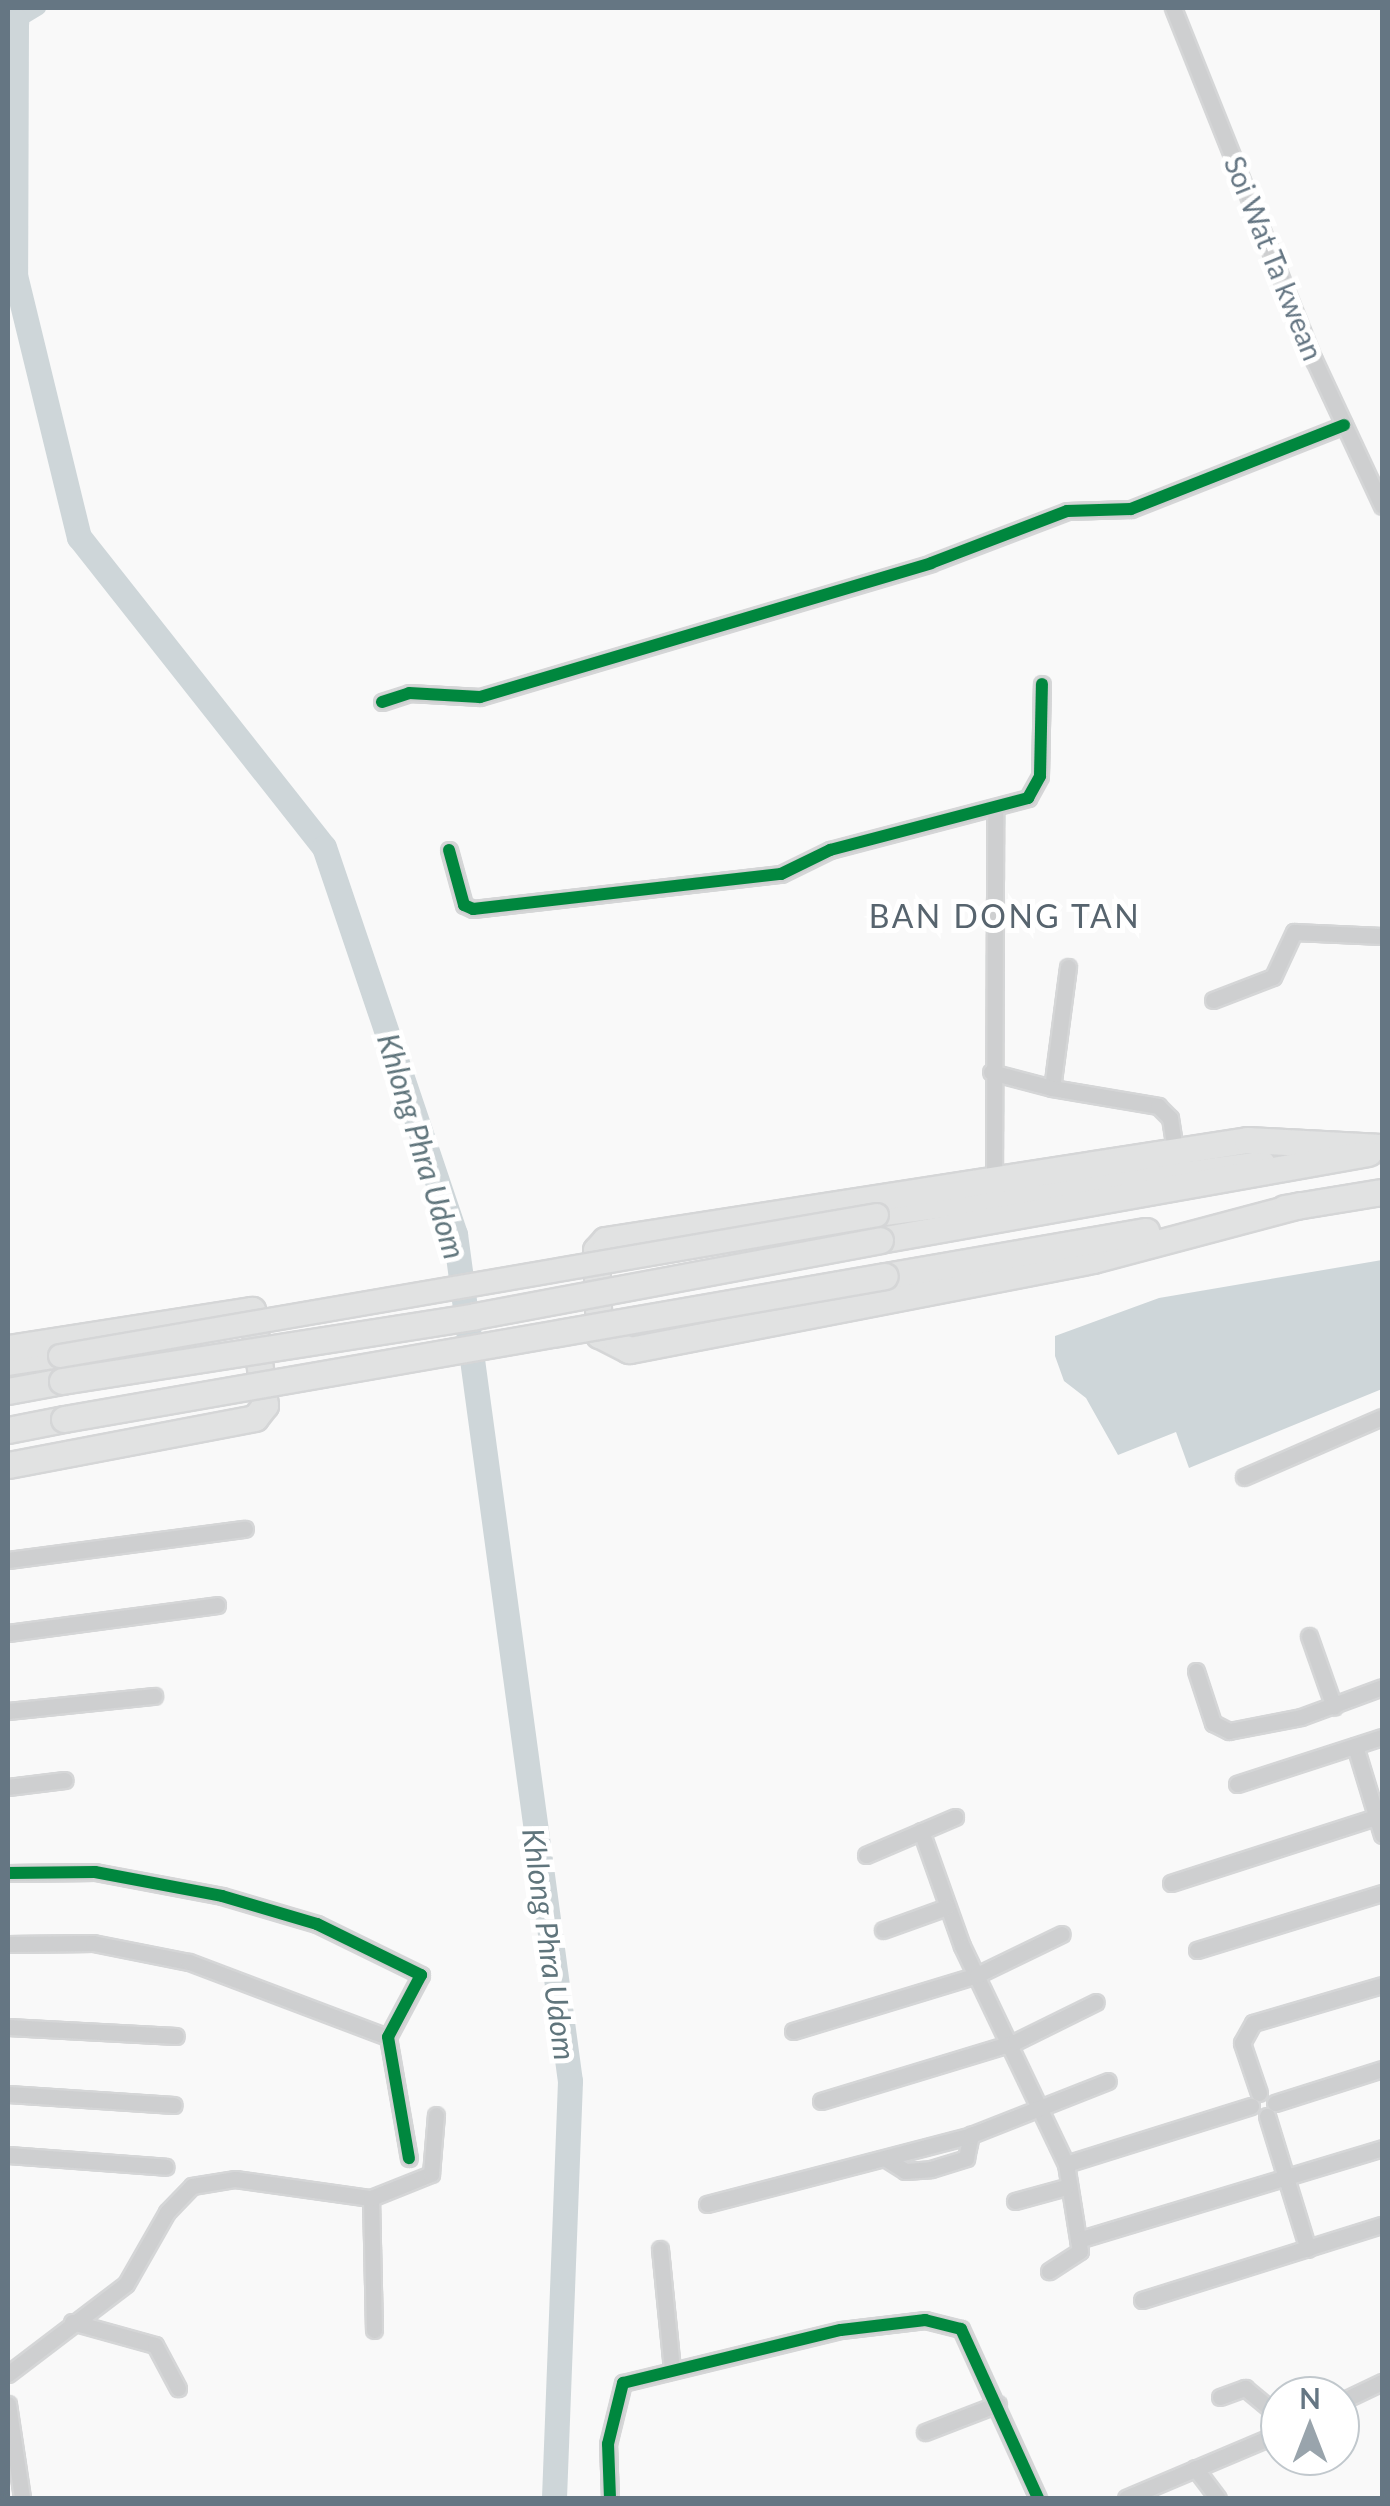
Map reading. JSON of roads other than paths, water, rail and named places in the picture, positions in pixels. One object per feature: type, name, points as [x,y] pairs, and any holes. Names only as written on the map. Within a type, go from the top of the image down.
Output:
[{"type":"main road","points":[[1300,1205],[1060,1267],[629,1350],[600,1336],[596,1250],[605,1240],[1175,1149],[1294,1137],[1382,1149]]},
{"type":"main road","points":[[8,1364],[61,1369],[475,1316],[878,1228],[1382,1149]]},
{"type":"main road","points":[[8,1430],[1382,1192]]},
{"type":"main road","points":[[8,1348],[252,1310],[266,1405],[254,1418],[8,1468]]},
{"type":"main road","points":[[8,1391],[61,1369]]},
{"type":"street","name":"Soi Wat Ta kwean","points":[[1173,8],[1344,424],[1382,506]]},
{"type":"street","points":[[382,702],[409,692],[480,698],[931,563],[1066,511],[1131,509],[1344,424]]},
{"type":"street","points":[[449,850],[464,905],[487,908],[782,874],[830,850],[995,810],[1028,798],[1040,776],[1042,684]]},
{"type":"street","points":[[994,1176],[991,1072],[999,897],[995,810]]},
{"type":"street","points":[[1213,1000],[1272,977],[1294,932],[1382,936]]},
{"type":"street","points":[[1052,1088],[1068,967]]},
{"type":"street","points":[[991,1072],[1166,1110],[1175,1149]]},
{"type":"street","points":[[1244,1477],[1382,1417]]},
{"type":"street","points":[[8,1560],[244,1529]]},
{"type":"street","points":[[8,1634],[217,1605]]},
{"type":"street","points":[[1309,1636],[1334,1707]]},
{"type":"street","points":[[1196,1671],[1219,1730],[1334,1707],[1382,1687]]},
{"type":"street","points":[[8,1711],[154,1696]]},
{"type":"street","points":[[1238,1784],[1382,1736]]},
{"type":"street","points":[[1355,1746],[1380,1816],[1382,1835]]},
{"type":"street","points":[[8,1787],[66,1780]]},
{"type":"street","points":[[1170,1884],[1380,1816]]},
{"type":"street","points":[[866,1855],[955,1817]]},
{"type":"street","points":[[921,1831],[976,1975],[1014,2042],[1066,2164],[1078,2257],[1049,2271]]},
{"type":"street","points":[[8,1873],[95,1872],[317,1924],[421,1975],[388,2037],[409,2158]]},
{"type":"street","points":[[1197,1950],[1382,1892]]},
{"type":"street","points":[[883,1930],[947,1907]]},
{"type":"street","points":[[793,2031],[976,1975],[1062,1934]]},
{"type":"street","points":[[8,1944],[93,1944],[190,1962],[388,2037]]},
{"type":"street","points":[[1308,2248],[1271,2109],[1255,2100],[1242,2043],[1246,2029],[1382,1985]]},
{"type":"street","points":[[821,2101],[1014,2042],[1096,2002]]},
{"type":"street","points":[[8,2027],[176,2036]]},
{"type":"street","points":[[1271,2109],[1382,2069]]},
{"type":"street","points":[[707,2204],[971,2135],[1046,2111],[1108,2080]]},
{"type":"street","points":[[8,2094],[174,2105]]},
{"type":"street","points":[[1066,2164],[1255,2100]]},
{"type":"street","points":[[8,2374],[126,2284],[167,2212],[201,2180],[371,2198],[432,2174],[436,2115]]},
{"type":"street","points":[[1078,2240],[1382,2148]]},
{"type":"street","points":[[8,2155],[166,2167]]},
{"type":"street","points":[[1014,2201],[1066,2187]]},
{"type":"street","points":[[371,2198],[374,2330]]},
{"type":"street","points":[[1142,2300],[1382,2225]]},
{"type":"street","points":[[660,2249],[672,2369]]},
{"type":"street","points":[[610,2498],[606,2458],[616,2394],[632,2379],[841,2330],[943,2320],[961,2329],[1038,2498]]},
{"type":"street","points":[[72,2322],[155,2344],[169,2358],[178,2388]]},
{"type":"street","points":[[1220,2397],[1245,2388],[1260,2393]]},
{"type":"street","points":[[8,2404],[22,2498]]},
{"type":"street","points":[[926,2432],[998,2404]]},
{"type":"street","points":[[1126,2498],[1160,2491],[1195,2468],[1260,2441]]},
{"type":"street","points":[[1195,2468],[1218,2498]]},
{"type":"waterway","points":[[16,22],[39,8]]},
{"type":"waterway","name":"Khlong Phra Udom","points":[[8,11],[16,22],[15,275],[79,537],[324,847],[455,1234],[570,2081],[554,2498]]},
{"type":"district","name":"BAN DONG TAN","points":[[1005,916]]}]
